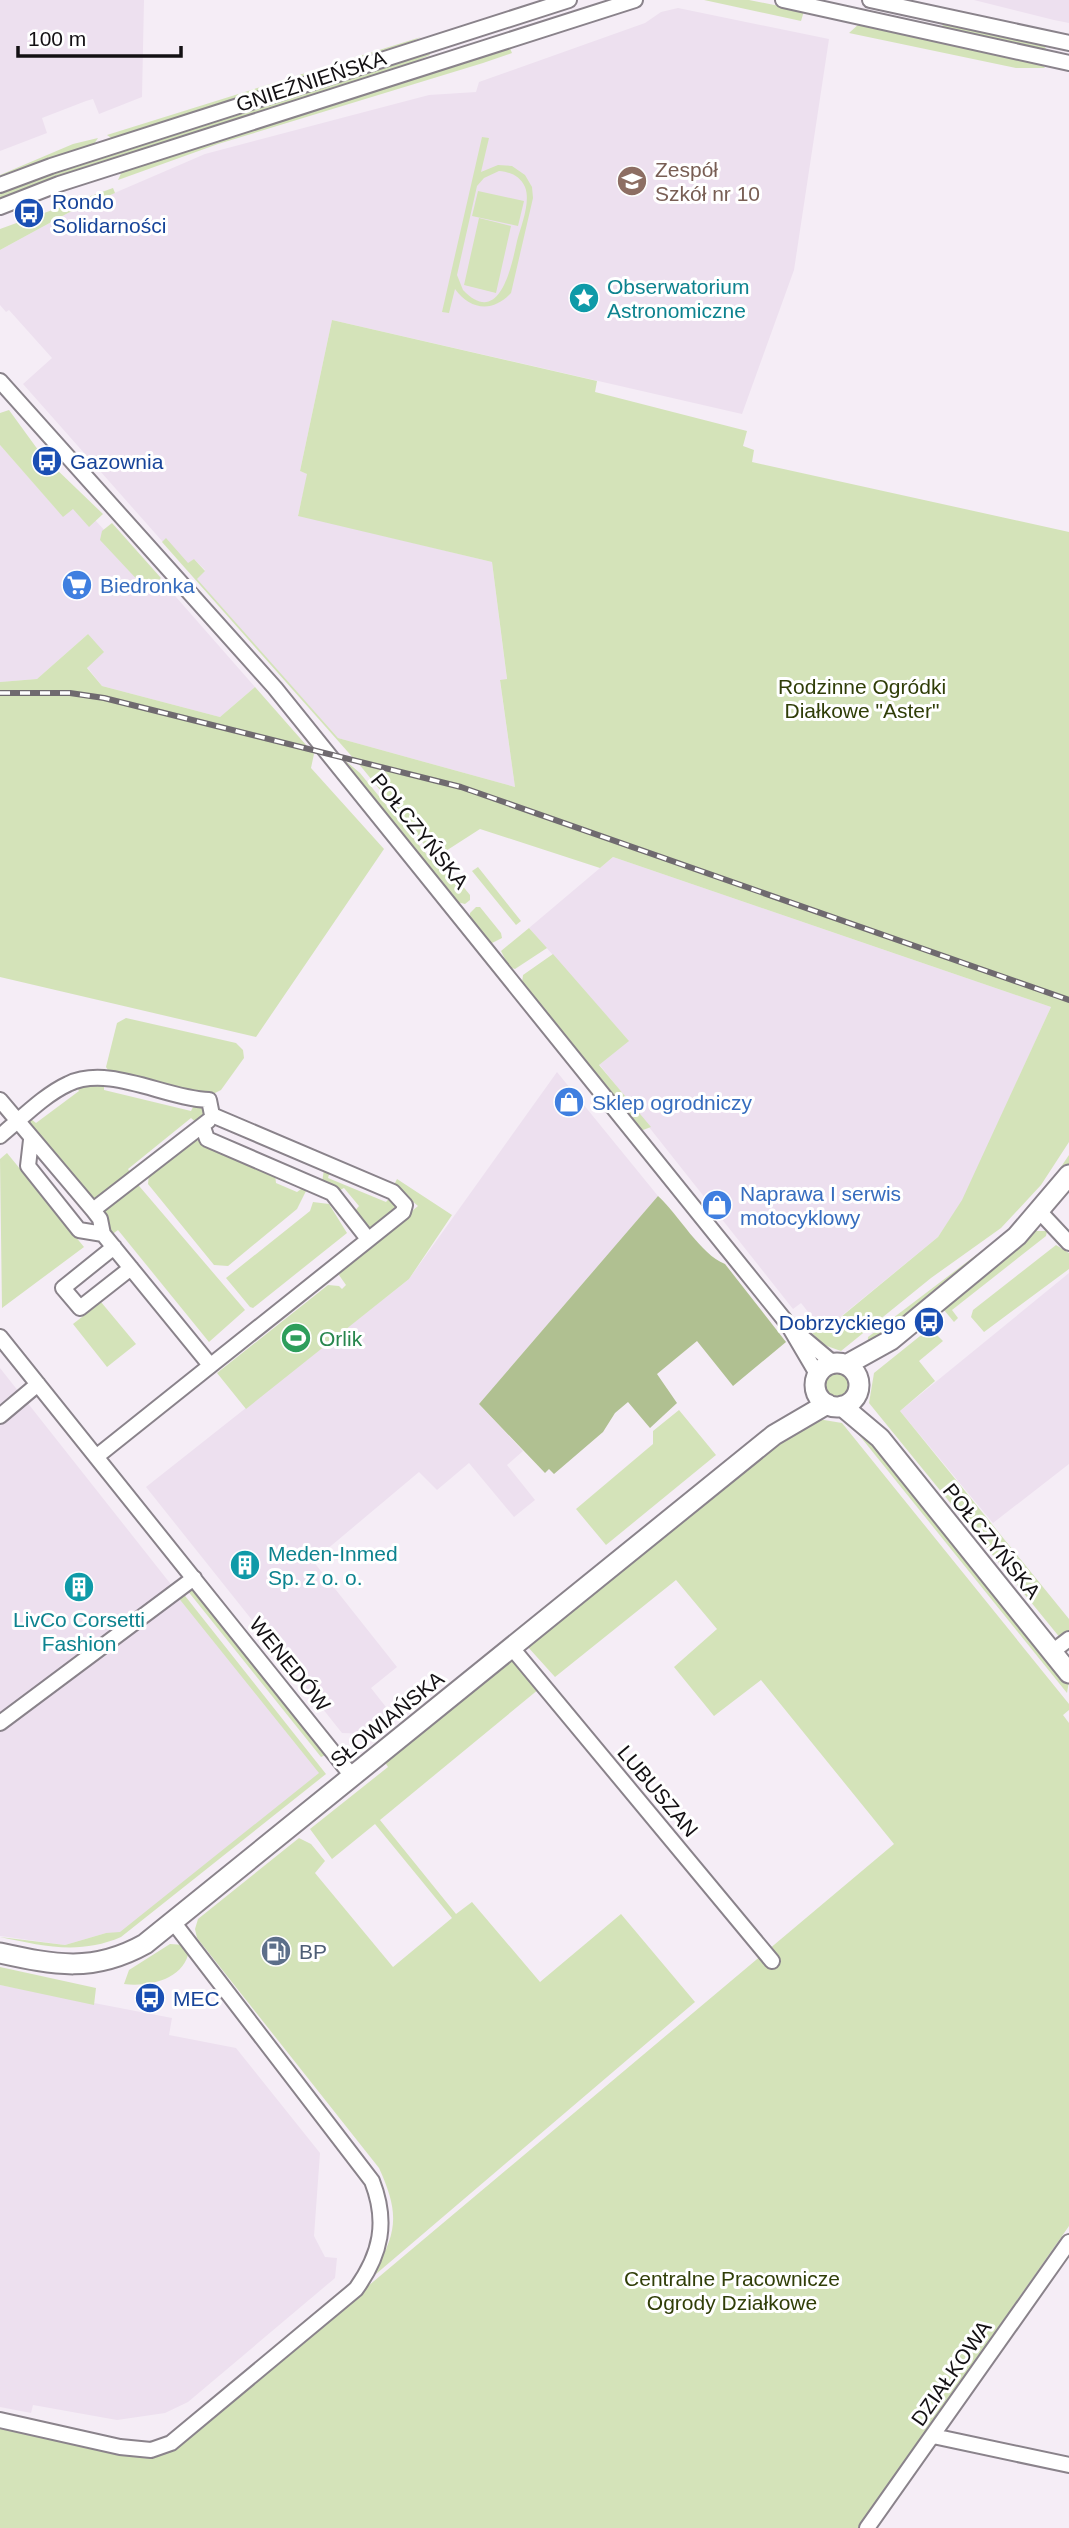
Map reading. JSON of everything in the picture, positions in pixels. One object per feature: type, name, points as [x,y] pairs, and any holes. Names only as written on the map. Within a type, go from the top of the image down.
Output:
[{"type":"main road","name":"SŁOWIAŃSKA","points":[[0,1953],[67,1966],[87,1965],[135,1950],[174,1923],[1017,1236],[1069,1175]]},
{"type":"main road","name":"POŁCZYŃSKA","points":[[837,1384],[1069,1673]]},
{"type":"street","name":"GNIEŹNIEŃSKA","points":[[0,185],[61,162],[538,5],[569,0]]},
{"type":"street","name":"GNIEŹNIEŃSKA","points":[[0,207],[59,184],[635,0]]},
{"type":"street","points":[[783,0],[1069,63]]},
{"type":"street","points":[[870,0],[936,7],[1069,43]]},
{"type":"street","points":[[538,5],[543,29]]},
{"type":"street","points":[[930,33],[936,7]]},
{"type":"street","name":"POŁCZYŃSKA","points":[[2,390],[275,688],[837,1384]]},
{"type":"street","points":[[0,1136],[65,1085],[93,1076],[209,1100],[212,1115]]},
{"type":"street","points":[[0,1100],[31,1140],[93,1210],[100,1219],[103,1234],[210,1366]]},
{"type":"street","points":[[93,1210],[202,1127],[212,1115]]},
{"type":"street","points":[[96,1457],[403,1212],[405,1205],[400,1196],[212,1115]]},
{"type":"street","points":[[202,1127],[207,1139],[332,1193],[368,1239]]},
{"type":"street","points":[[31,1140],[28,1166],[79,1230],[103,1234]]},
{"type":"street","points":[[314,1185],[323,1161]]},
{"type":"street","points":[[1040,1212],[1066,1234]]},
{"type":"street","points":[[114,1247],[63,1288],[80,1308],[131,1268]]},
{"type":"street","name":"WENEDÓW","points":[[0,1337],[352,1776]]},
{"type":"street","points":[[0,1416],[38,1384]]},
{"type":"street","points":[[0,1723],[194,1578]]},
{"type":"street","points":[[1052,1652],[1069,1639]]},
{"type":"street","name":"LUBUSZAN","points":[[512,1648],[772,1961]]},
{"type":"street","points":[[0,2420],[120,2447],[151,2450],[171,2443],[356,2289],[370,2269],[380,2244],[380,2203],[372,2181],[174,1923]]},
{"type":"street","name":"DZIAŁKOWA","points":[[867,2528],[1069,2242]]},
{"type":"street","points":[[933,2436],[1069,2465]]},
{"type":"shaded area","points":[[0,0],[144,0],[142,97],[99,114],[93,99],[86,101],[42,118],[47,133],[0,151]]},
{"type":"shaded area","points":[[974,0],[1069,0],[1069,23],[1054,20]]},
{"type":"shaded area","points":[[678,8],[829,39],[794,270],[742,414],[332,320],[300,471],[308,474],[298,515],[492,562],[507,680],[500,681],[515,787],[338,738],[196,579],[205,570],[194,559],[185,567],[23,384],[52,358],[9,310],[6,312],[0,305],[0,250],[68,213],[205,154],[429,95],[476,92],[479,82],[645,23],[661,12]]},
{"type":"shaded area","points":[[0,445],[59,512],[75,498],[148,578],[155,573],[255,687],[220,717],[102,686],[87,667],[88,634],[37,679],[0,682]]},
{"type":"shaded area","points":[[613,857],[1051,1007],[963,1200],[938,1237],[823,1331],[801,1303],[793,1309],[599,1064],[628,1040],[529,928]]},
{"type":"shaded area","points":[[557,1072],[658,1196],[479,1404],[523,1451],[507,1465],[535,1500],[514,1517],[469,1463],[437,1490],[419,1472],[313,1561],[397,1667],[371,1688],[393,1716],[370,1734],[342,1733],[146,1487],[409,1279]]},
{"type":"shaded area","points":[[1069,1273],[1069,1464],[993,1523],[900,1411]]},
{"type":"shaded area","points":[[0,1368],[320,1773],[120,1933],[106,1933],[65,1945],[0,1936]]},
{"type":"shaded area","points":[[0,1985],[172,2018],[169,2035],[236,2048],[320,2153],[314,2236],[325,2257],[337,2258],[335,2278],[188,2402],[165,2413],[117,2420],[33,2405],[31,2413],[0,2407]]},
{"type":"green space","points":[[704,0],[749,0],[804,11],[801,21]]},
{"type":"green space","points":[[945,22],[1042,43],[1047,50],[949,31],[942,25]]},
{"type":"green space","points":[[860,23],[1042,64],[1045,68],[1016,68],[849,33]]},
{"type":"green space","points":[[421,37],[397,49],[114,140],[107,135]]},
{"type":"green space","points":[[509,46],[512,53],[483,63],[218,144],[118,180],[123,169]]},
{"type":"green space","points":[[429,51],[430,55],[396,70],[0,200],[0,192],[21,183]]},
{"type":"green space","points":[[482,137],[489,138],[481,172],[498,165],[512,166],[525,175],[532,187],[533,198],[511,293],[497,304],[482,306],[468,301],[455,289],[449,313],[442,312]],"holes":[[[499,171],[515,175],[523,183],[527,193],[526,207],[512,264],[502,289],[495,298],[486,302],[476,300],[463,290],[457,275],[477,186],[484,178]]]},
{"type":"green space","points":[[98,138],[92,147],[0,179],[0,175],[73,144]]},
{"type":"green space","points":[[113,188],[115,193],[68,213],[0,250],[0,229]]},
{"type":"green space","points":[[478,191],[524,201],[518,226],[472,216]]},
{"type":"green space","points":[[479,218],[511,226],[496,293],[464,285]]},
{"type":"green space","name":"Rodzinne Ogródki Diałkowe \"Aster\"","points":[[332,320],[597,381],[595,392],[747,431],[743,446],[754,450],[752,462],[1069,532],[1069,1142],[1041,1185],[1001,1228],[931,1278],[841,1351],[824,1345],[808,1329],[816,1322],[824,1331],[938,1237],[962,1200],[1051,1007],[613,857],[600,868],[480,829],[438,856],[470,895],[470,900],[465,904],[457,902],[335,752],[360,773],[432,861],[435,858],[363,769],[162,542],[166,538],[188,563],[194,559],[205,571],[197,579],[338,738],[515,787],[500,680],[507,679],[492,562],[298,516],[307,474],[300,471]]},
{"type":"green space","points":[[9,410],[49,465],[103,514],[89,527],[73,509],[63,517],[0,445],[0,413]]},
{"type":"green space","points":[[112,523],[160,579],[144,587],[100,540],[102,531]]},
{"type":"green space","points":[[88,634],[104,652],[87,668],[102,686],[220,717],[255,687],[314,754],[311,768],[384,849],[256,1037],[0,977],[0,682],[37,679]]},
{"type":"green space","points":[[478,867],[521,921],[516,925],[472,871]]},
{"type":"green space","points":[[480,907],[502,938],[490,944],[470,918],[470,913]]},
{"type":"green space","points":[[529,928],[547,948],[515,969],[509,967],[501,951]]},
{"type":"green space","points":[[553,954],[629,1041],[599,1065],[651,1127],[643,1130],[637,1126],[522,983],[523,975]]},
{"type":"green space","points":[[126,1018],[236,1043],[243,1050],[244,1058],[221,1090],[211,1095],[108,1070],[106,1067],[117,1023]]},
{"type":"green space","points":[[104,1082],[104,1090],[191,1111],[195,1103],[200,1104],[206,1115],[198,1124],[191,1118],[128,1169],[132,1175],[95,1205],[26,1126],[31,1119],[36,1123],[79,1091],[76,1085]]},
{"type":"green space","points":[[194,1139],[275,1174],[276,1183],[297,1192],[304,1187],[306,1191],[297,1209],[228,1266],[214,1265],[148,1184],[149,1174]]},
{"type":"green space","points":[[7,1153],[84,1247],[2,1308],[0,1159]]},
{"type":"green space","points":[[1069,1155],[1069,1164],[1039,1205],[867,1350],[868,1337],[1005,1233],[1046,1189]]},
{"type":"green space","points":[[324,1170],[330,1171],[328,1178],[386,1202],[391,1196],[398,1206],[384,1221],[367,1227],[354,1212],[359,1206],[344,1188],[338,1191],[322,1182]]},
{"type":"green space","points":[[397,1179],[452,1215],[409,1279],[246,1409],[217,1373],[328,1285],[342,1289],[346,1285],[339,1275],[340,1272],[418,1206],[394,1185]]},
{"type":"green space","points":[[134,1180],[245,1310],[209,1342],[118,1230],[110,1236],[98,1209]]},
{"type":"green space","points":[[658,1196],[698,1243],[725,1264],[786,1342],[733,1386],[697,1341],[657,1374],[677,1403],[650,1428],[628,1402],[615,1413],[603,1432],[554,1474],[549,1469],[545,1473],[479,1404]]},
{"type":"green space","points":[[313,1202],[329,1204],[347,1233],[253,1308],[250,1307],[226,1278],[310,1211]]},
{"type":"green space","points":[[1033,1231],[1047,1231],[1046,1236],[952,1310],[958,1318],[954,1322],[944,1310],[961,1290]]},
{"type":"green space","points":[[1056,1245],[1069,1253],[1069,1269],[984,1332],[971,1317],[973,1310]]},
{"type":"green space","points":[[101,1302],[136,1344],[107,1367],[73,1324]]},
{"type":"green space","points":[[930,1328],[943,1341],[919,1361],[935,1381],[900,1411],[1069,1619],[1069,1634],[1061,1639],[869,1403],[874,1373]]},
{"type":"green space","points":[[837,1370],[847,1374],[851,1384],[847,1394],[837,1398],[827,1394],[823,1384],[827,1374]]},
{"type":"green space","points":[[679,1410],[716,1455],[606,1545],[576,1509],[653,1444],[653,1431]]},
{"type":"green space","name":"Centralne Pracownicze Ogrody Działkowe","points":[[818,1419],[842,1423],[1069,1704],[1069,1710],[1063,1715],[1069,1723],[1069,2226],[858,2528],[0,2528],[0,2426],[173,2450],[894,1844],[761,1680],[714,1716],[674,1667],[717,1629],[676,1580],[555,1677],[527,1646],[800,1422]]},
{"type":"green space","points":[[859,1425],[1069,1681],[1067,1693],[855,1430]]},
{"type":"green space","points":[[187,1590],[195,1591],[328,1754],[321,1757]]},
{"type":"green space","points":[[182,1592],[326,1774],[121,1937],[90,1946],[61,1947],[0,1937],[65,1945],[106,1933],[120,1932],[319,1773],[177,1596]]},
{"type":"green space","points":[[513,1656],[539,1689],[380,1820],[456,1914],[472,1902],[540,1982],[621,1914],[695,2002],[376,2274],[375,2270],[392,2231],[393,2220],[390,2196],[379,2168],[197,1938],[195,1929],[198,1919],[299,1838],[311,1844],[325,1861],[315,1873],[393,1967],[452,1918],[375,1824],[332,1859],[310,1829],[388,1767],[383,1759]]},
{"type":"green space","points":[[170,1944],[185,1945],[189,1950],[181,1968],[173,1975],[144,1984],[124,1984],[129,1970]]},
{"type":"green space","points":[[0,1967],[96,1988],[94,2005],[0,1985]]},
{"type":"railway","points":[[0,693],[70,693],[104,698],[461,787],[1069,1000]]},
{"type":"place","name":"Zespół Szkół nr 10","points":[[632,181]]},
{"type":"place","name":"Rondo Solidarności","points":[[29,213]]},
{"type":"place","name":"Obserwatorium Astronomiczne","points":[[584,298]]},
{"type":"place","name":"Gazownia","points":[[47,461]]},
{"type":"place","name":"Biedronka","points":[[77,585]]},
{"type":"place","name":"Sklep ogrodniczy","points":[[569,1102]]},
{"type":"place","name":"Naprawa I serwis motocyklowy","points":[[717,1205]]},
{"type":"place","name":"Dobrzyckiego","points":[[929,1322]]},
{"type":"place","name":"Orlik","points":[[296,1338]]},
{"type":"place","name":"Meden-Inmed Sp. z o. o.","points":[[245,1565]]},
{"type":"place","name":"LivCo Corsetti Fashion","points":[[79,1587]]},
{"type":"place","name":"BP","points":[[276,1951]]},
{"type":"place","name":"MEC","points":[[150,1998]]}]
